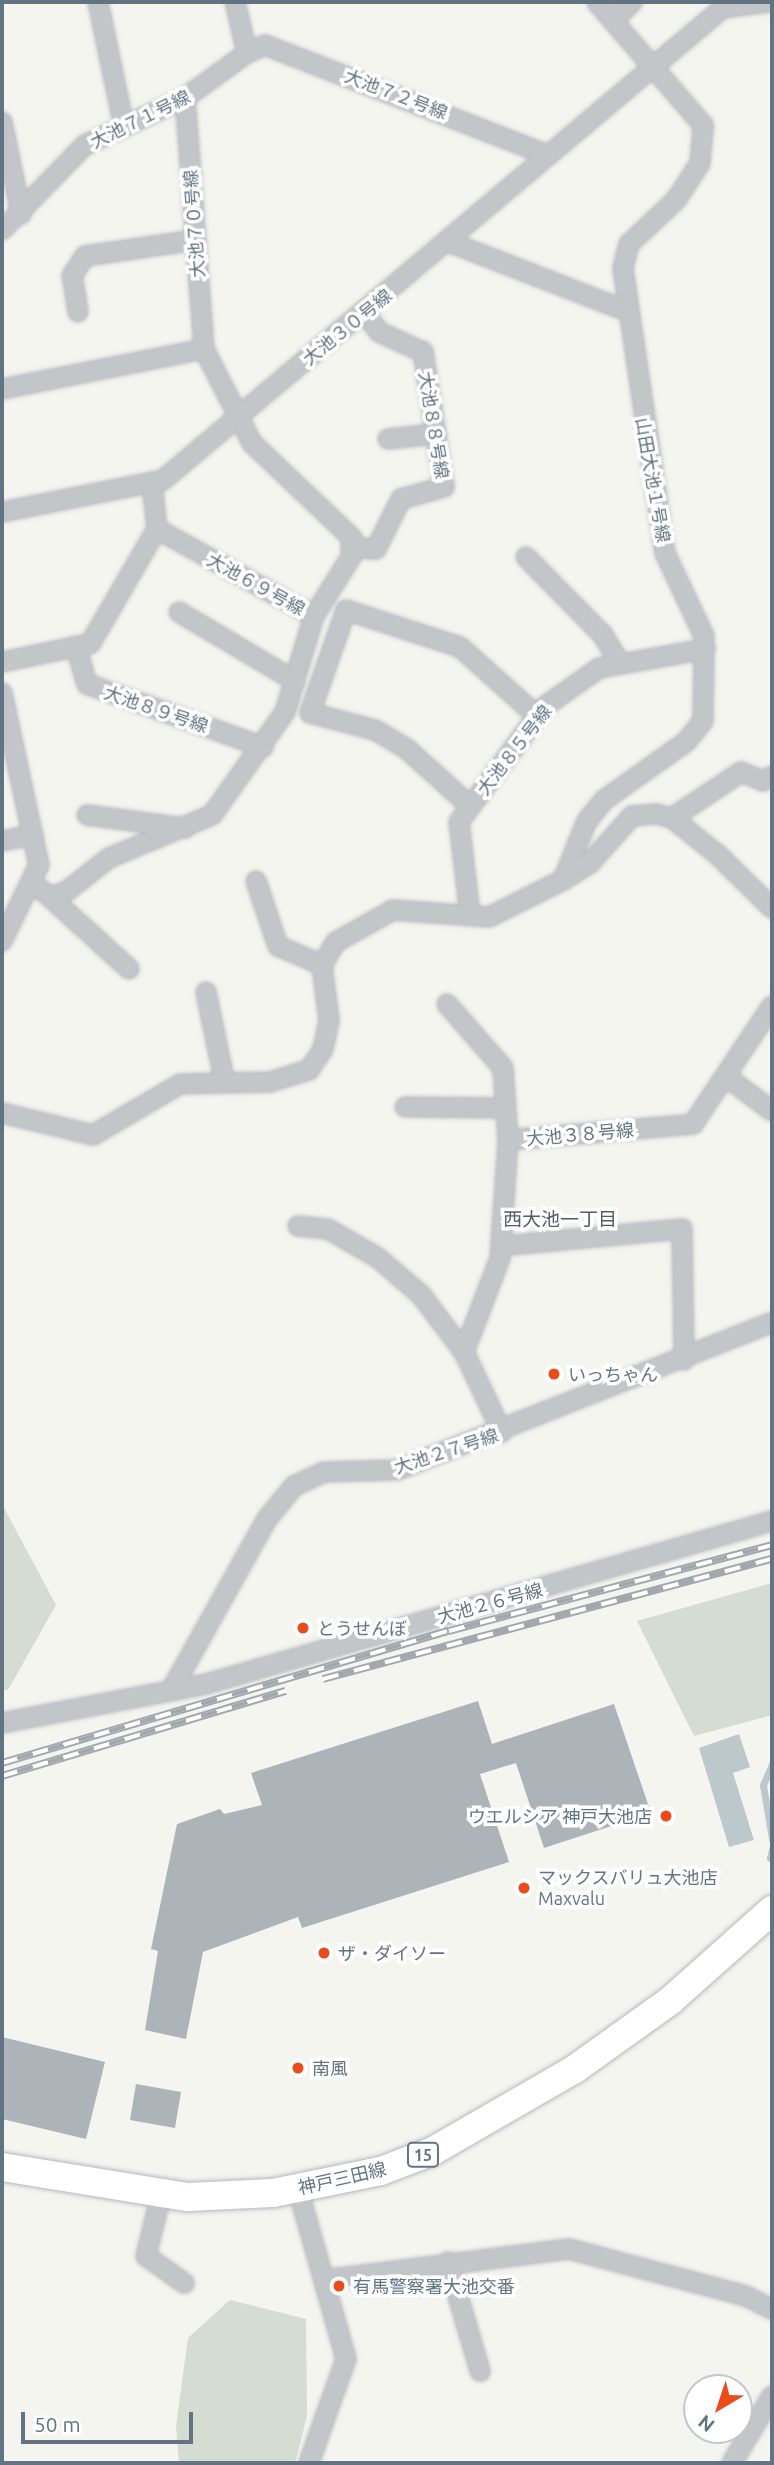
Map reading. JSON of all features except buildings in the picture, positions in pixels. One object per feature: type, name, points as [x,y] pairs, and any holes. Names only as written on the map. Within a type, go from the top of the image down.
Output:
[{"type":"main road","name":"神戸三田線","points":[[2,2167],[161,2195],[298,2189],[433,2151],[514,2107],[643,2022],[772,1910]]},
{"type":"street","points":[[98,2],[124,126]]},
{"type":"street","points":[[235,2],[247,53]]},
{"type":"street","name":"山田大池１号線","points":[[563,880],[587,821],[604,800],[686,742],[703,721],[705,649],[666,553],[627,311],[623,268],[629,244],[676,200],[705,145],[703,125],[616,18],[597,2]]},
{"type":"street","points":[[616,18],[632,2]]},
{"type":"street","name":"大池３０号線","points":[[2,512],[152,482],[365,313],[449,242],[544,154],[723,8],[769,2]]},
{"type":"street","name":"大池７２号線","points":[[247,53],[265,45],[544,154]]},
{"type":"street","name":"大池７１号線","points":[[2,230],[21,214],[85,145],[185,98],[247,53]]},
{"type":"street","name":"大池７０号線","points":[[185,98],[204,349],[237,417]]},
{"type":"street","points":[[2,122],[21,214]]},
{"type":"street","points":[[78,312],[72,276],[85,256],[196,240]]},
{"type":"street","points":[[449,242],[627,311]]},
{"type":"street","name":"大池８８号線","points":[[351,547],[376,548],[401,499],[444,487],[423,352],[379,332],[365,313]]},
{"type":"street","points":[[2,389],[204,349]]},
{"type":"street","points":[[237,417],[252,443],[352,538],[351,547]]},
{"type":"street","points":[[388,439],[435,433]]},
{"type":"street","points":[[2,662],[90,644],[157,529],[152,482]]},
{"type":"street","name":"大池６９号線","points":[[157,529],[314,616],[351,547]]},
{"type":"street","points":[[526,556],[603,635],[620,663]]},
{"type":"street","points":[[470,806],[407,749],[375,730],[310,713],[346,610],[460,647],[537,716]]},
{"type":"street","points":[[179,612],[295,681]]},
{"type":"street","points":[[50,897],[109,858],[212,815],[262,747],[295,681],[314,616]]},
{"type":"street","name":"大池８９号線","points":[[76,646],[87,684],[262,747]]},
{"type":"street","name":"大池８５号線","points":[[470,915],[459,821],[537,716],[599,668],[705,649]]},
{"type":"street","points":[[2,693],[39,866],[2,941]]},
{"type":"street","points":[[2,1113],[93,1135],[180,1084],[224,1079],[270,1082],[309,1070],[323,1049],[328,1020],[323,965],[336,942],[393,910],[489,917],[563,880],[590,863],[632,816],[671,818],[741,772],[763,781],[772,776]]},
{"type":"street","points":[[86,815],[185,828]]},
{"type":"street","points":[[671,818],[772,908]]},
{"type":"street","points":[[2,841],[33,835]]},
{"type":"street","points":[[31,881],[130,969]]},
{"type":"street","points":[[256,881],[278,946],[323,965]]},
{"type":"street","points":[[206,992],[224,1079]]},
{"type":"street","points":[[447,1004],[503,1068],[508,1140]]},
{"type":"street","name":"大池３８号線","points":[[464,1352],[502,1247],[508,1140],[693,1124],[727,1077],[772,1006]]},
{"type":"street","points":[[727,1077],[772,1111]]},
{"type":"street","points":[[405,1107],[506,1108]]},
{"type":"street","points":[[298,1226],[328,1229],[378,1258],[421,1295],[464,1352],[502,1433]]},
{"type":"street","points":[[502,1247],[682,1229],[684,1360]]},
{"type":"street","name":"大池２７号線","points":[[173,1687],[267,1519],[294,1486],[324,1472],[397,1470],[502,1433],[772,1322]]},
{"type":"street","name":"大池２６号線","points":[[2,1723],[173,1687],[206,1684],[772,1521]]},
{"type":"street","points":[[298,2189],[346,2359],[309,2463]]},
{"type":"street","points":[[161,2195],[146,2256],[184,2283]]},
{"type":"street","points":[[324,2280],[448,2262],[569,2249],[746,2296],[772,2309]]},
{"type":"street","points":[[448,2262],[480,2371]]},
{"type":"street","points":[[732,2463],[772,2396]]},
{"type":"shaded area","points":[[2,1504],[56,1605],[8,1690],[2,1690]]},
{"type":"shaded area","points":[[772,1583],[772,1715],[694,1736],[637,1621]]},
{"type":"shaded area","points":[[739,1734],[750,1767],[733,1773],[754,1840],[729,1847],[699,1748]]},
{"type":"shaded area","points":[[230,2300],[306,2319],[307,2416],[295,2463],[179,2463],[176,2426],[188,2338]]},
{"type":"waterway","points":[[772,1764],[763,1785],[772,1839]]},
{"type":"waterway","points":[[770,1858],[772,1849]]},
{"type":"railway","points":[[2,1763],[449,1631],[772,1545]]},
{"type":"railway","points":[[323,1679],[772,1559]]},
{"type":"railway","points":[[2,1776],[286,1691]]},
{"type":"place","name":"いっちゃん","points":[[554,1374]]},
{"type":"place","name":"とうせんぼ","points":[[303,1628]]},
{"type":"place","name":"ウエルシア 神戸大池店","points":[[666,1816]]},
{"type":"place","name":"マックスバリュ大池店 Maxvalu","points":[[524,1888]]},
{"type":"place","name":"ザ・ダイソー","points":[[324,1953]]},
{"type":"place","name":"南風","points":[[298,2068]]},
{"type":"place","name":"有馬警察署大池交番","points":[[339,2286]]},
{"type":"district","name":"西大池一丁目","points":[[560,1220]]}]
